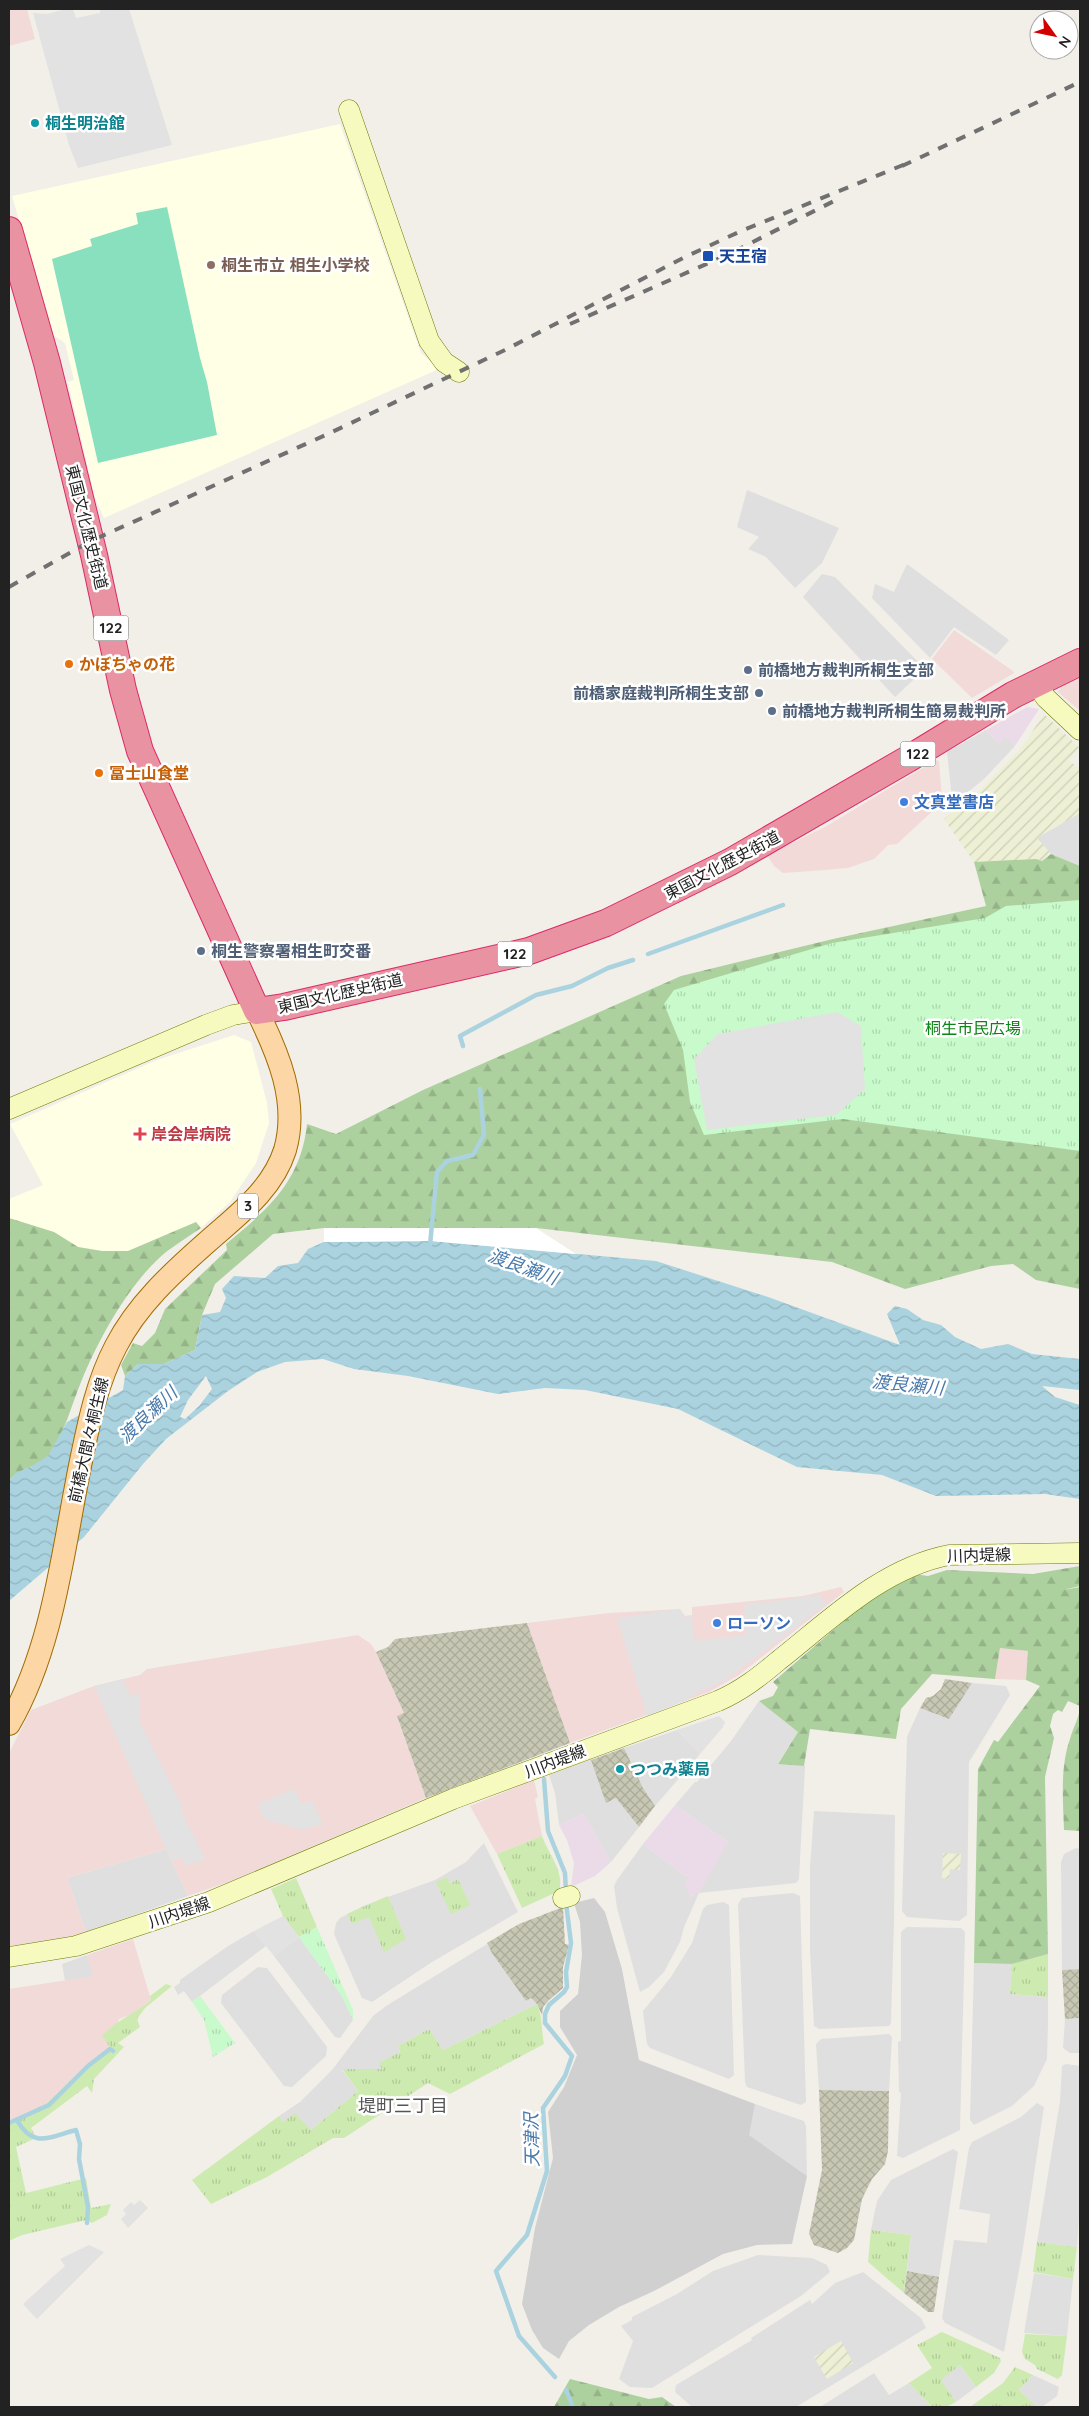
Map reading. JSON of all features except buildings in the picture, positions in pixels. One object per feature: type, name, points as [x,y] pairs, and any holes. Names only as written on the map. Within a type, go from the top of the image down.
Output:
[{"type":"highway","name":"東国文化歴史街道","points":[[9,230],[47,363],[94,555],[123,690],[138,743],[258,1011],[284,1007],[529,951],[606,923],[730,862],[1035,683],[1080,662]]},
{"type":"main road","points":[[349,110],[429,341],[444,362],[459,372]]},
{"type":"main road","points":[[1035,683],[1046,698],[1080,730]]},
{"type":"main road","points":[[9,1109],[206,1025],[233,1015],[258,1011]]},
{"type":"main road","name":"前橋大間々桐生線","points":[[11,1720],[31,1675],[49,1614],[89,1422],[107,1364],[125,1330],[143,1306],[172,1275],[252,1203],[264,1189],[280,1162],[288,1134],[289,1098],[278,1060],[258,1011]]},
{"type":"main road","name":"川内堤線","points":[[9,1957],[76,1946],[209,1902],[453,1799],[718,1701],[752,1683],[872,1588],[903,1570],[928,1559],[948,1555],[1080,1553]]},
{"type":"shaded area","points":[[9,9],[27,9],[35,39],[9,46]]},
{"type":"shaded area","points":[[73,9],[76,18],[100,13],[100,9],[129,9],[172,145],[78,168],[69,145],[33,13],[47,14]]},
{"type":"shaded area","name":"桐生市立 相生小学校","points":[[340,124],[421,353],[439,369],[104,518],[95,498],[68,382],[74,380],[65,343],[52,334],[12,196]]},
{"type":"shaded area","points":[[747,490],[839,528],[822,563],[795,588],[766,557],[748,549],[759,537],[737,527]]},
{"type":"shaded area","points":[[907,564],[1009,640],[996,655],[954,627],[930,658],[872,598],[875,584],[894,592]]},
{"type":"shaded area","points":[[822,574],[835,577],[925,669],[895,697],[803,597]]},
{"type":"shaded area","points":[[954,630],[1014,673],[972,698],[932,659]]},
{"type":"shaded area","points":[[1080,678],[1080,711],[1058,692],[1062,686]]},
{"type":"shaded area","points":[[1027,707],[1039,709],[1015,746],[1006,737],[999,743],[986,730]]},
{"type":"shaded area","points":[[1044,714],[1080,748],[1069,760],[1077,767],[1080,764],[1080,813],[1037,838],[1051,854],[1042,861],[1035,859],[974,862],[944,819],[983,787],[1021,748]]},
{"type":"shaded area","points":[[986,730],[999,743],[1006,736],[1015,746],[984,779],[958,800],[952,798],[947,752]]},
{"type":"shaded area","points":[[936,760],[939,761],[942,799],[939,805],[897,844],[888,845],[874,859],[848,868],[783,873],[774,866],[767,855],[825,827]]},
{"type":"shaded area","points":[[1080,813],[1080,866],[1051,854],[1036,838]]},
{"type":"shaded area","points":[[837,1012],[861,1026],[865,1089],[836,1115],[707,1130],[694,1059],[718,1034]]},
{"type":"shaded area","name":"岸会岸病院","points":[[234,1035],[251,1042],[267,1103],[269,1123],[256,1163],[230,1202],[201,1228],[196,1222],[128,1251],[102,1251],[78,1247],[54,1232],[9,1218],[9,1199],[43,1185],[10,1124],[157,1060]]},
{"type":"shaded area","points":[[841,1587],[844,1592],[739,1675],[709,1692],[570,1743],[527,1623],[609,1613],[680,1609],[685,1616],[692,1615],[692,1607],[803,1596]]},
{"type":"shaded area","points":[[820,1595],[825,1605],[724,1681],[689,1697],[690,1699],[647,1716],[617,1618],[680,1609],[684,1617],[691,1616],[695,1641],[745,1635],[744,1605]]},
{"type":"shaded area","points":[[527,1623],[570,1743],[426,1798],[397,1716],[404,1713],[376,1652],[388,1647],[395,1639]]},
{"type":"shaded area","points":[[358,1635],[371,1644],[376,1652],[404,1713],[397,1716],[426,1798],[234,1880],[188,1896],[166,1849],[67,1878],[86,1932],[60,1940],[9,1946],[9,1753],[31,1710],[94,1686],[140,1675],[147,1669]]},
{"type":"shaded area","points":[[1000,1648],[1029,1651],[1026,1680],[995,1679]]},
{"type":"shaded area","points":[[123,1679],[131,1697],[139,1693],[139,1720],[182,1806],[181,1810],[205,1859],[186,1866],[182,1857],[172,1861],[166,1849],[94,1686]]},
{"type":"shaded area","points":[[945,1679],[972,1683],[949,1719],[920,1708],[926,1698],[933,1696],[941,1689]]},
{"type":"shaded area","points":[[972,1683],[1006,1686],[1010,1695],[969,1762],[967,1915],[959,1921],[907,1917],[902,1911],[907,1737],[920,1708],[949,1719]]},
{"type":"shaded area","points":[[759,1701],[798,1732],[778,1763],[805,1766],[799,1879],[796,1883],[699,1893],[684,1927],[680,1942],[664,1972],[649,1987],[640,1992],[617,1908],[614,1886],[643,1844],[685,1876],[689,1875],[692,1897],[728,1842],[675,1805],[731,1741]]},
{"type":"shaded area","points":[[719,1716],[725,1722],[723,1727],[700,1754],[677,1730]]},
{"type":"shaded area","points":[[677,1730],[700,1754],[655,1806],[643,1788],[624,1748]]},
{"type":"shaded area","points":[[624,1748],[643,1788],[655,1806],[639,1827],[616,1798],[606,1803],[591,1760]]},
{"type":"shaded area","points":[[592,1759],[606,1803],[616,1798],[639,1827],[611,1862],[583,1814],[559,1825],[555,1793],[549,1775]]},
{"type":"shaded area","points":[[534,1780],[538,1797],[535,1799],[542,1836],[497,1854],[470,1806]]},
{"type":"shaded area","points":[[294,1789],[302,1804],[312,1800],[323,1824],[302,1830],[264,1819],[258,1804]]},
{"type":"shaded area","points":[[675,1805],[728,1842],[699,1893],[695,1892],[691,1898],[685,1885],[689,1875],[685,1876],[643,1844]]},
{"type":"shaded area","points":[[814,1811],[895,1815],[894,1920],[891,2023],[889,2026],[819,2029],[814,2026],[810,1950],[810,1868]]},
{"type":"shaded area","points":[[583,1814],[611,1862],[595,1876],[571,1887],[574,1863],[567,1840],[559,1825]]},
{"type":"shaded area","points":[[484,1843],[518,1912],[432,1962],[372,2002],[362,1998],[334,1934],[336,1923],[340,1918],[363,1906],[435,1880],[466,1862]]},
{"type":"shaded area","points":[[1076,1848],[1080,1849],[1080,1969],[1062,1970],[1061,1862],[1064,1854]]},
{"type":"shaded area","points":[[166,1849],[188,1896],[86,1932],[67,1878]]},
{"type":"shaded area","points":[[943,1853],[961,1854],[960,1870],[950,1869],[949,1879],[942,1878]]},
{"type":"shaded area","points":[[793,1893],[800,1896],[806,2102],[801,2105],[747,2087],[745,2082],[738,1904],[742,1898]]},
{"type":"shaded area","points":[[594,1898],[605,1912],[622,1969],[639,2060],[755,2104],[749,2135],[807,2176],[792,2244],[757,2245],[723,2254],[654,2291],[619,2307],[589,2325],[569,2341],[559,2359],[543,2348],[532,2330],[522,2304],[535,2228],[553,2158],[548,2112],[564,2087],[577,2055],[560,2027],[560,2011],[578,1994],[582,1955],[580,1922],[574,1903]]},
{"type":"shaded area","points":[[723,1902],[729,1905],[734,2075],[729,2079],[650,2048],[647,2044],[643,2011],[671,1977],[692,1943],[703,1909],[707,1905]]},
{"type":"shaded area","points":[[563,1907],[565,1944],[569,1945],[563,1967],[563,1988],[543,2007],[542,2015],[537,2004],[531,1998],[526,2001],[487,1943],[519,1924]]},
{"type":"shaded area","points":[[283,1916],[299,1937],[274,1956],[254,1931]]},
{"type":"shaded area","points":[[907,1927],[961,1928],[965,1932],[960,2130],[903,2158],[897,2156],[901,2093],[899,2092],[898,2042],[901,2041],[901,1932]]},
{"type":"shaded area","points":[[254,1931],[266,1946],[192,2002],[184,1991],[178,1995],[174,1987],[180,1983],[180,1980],[228,1946]]},
{"type":"shaded area","points":[[299,1937],[342,1996],[353,2020],[340,2038],[335,2037],[274,1956]]},
{"type":"shaded area","points":[[133,1939],[151,2000],[135,2013],[119,2019],[110,2047],[88,2064],[47,2103],[9,2122],[9,1989],[93,1976],[87,1955]]},
{"type":"shaded area","points":[[487,1944],[526,2001],[530,1998],[537,2004],[443,2050],[429,2029],[398,2046],[400,2052],[382,2069],[342,2070],[358,2091],[311,2130],[283,2122],[279,2116],[300,2102],[332,2070],[373,2016],[386,2006]]},
{"type":"shaded area","points":[[87,1955],[94,1976],[65,1981],[62,1964]]},
{"type":"shaded area","points":[[974,1963],[1012,1964],[1010,1994],[1048,1997],[1048,2025],[1047,2059],[1034,2086],[1012,2106],[974,2125],[970,2120]]},
{"type":"shaded area","points":[[258,1967],[267,1968],[327,2047],[326,2056],[292,2087],[284,2086],[221,2003],[222,1995]]},
{"type":"shaded area","points":[[1080,1969],[1080,2018],[1065,2019],[1062,1970]]},
{"type":"shaded area","points":[[1080,2018],[1080,2053],[1070,2053],[1063,2048],[1065,2019]]},
{"type":"shaded area","points":[[889,2034],[892,2037],[889,2091],[819,2090],[816,2044],[821,2039]]},
{"type":"shaded area","points":[[1066,2064],[1080,2066],[1080,2201],[1077,2247],[1037,2242],[1060,2101],[1062,2066]]},
{"type":"shaded area","points":[[819,2090],[889,2091],[888,2151],[885,2164],[872,2179],[862,2199],[854,2240],[847,2248],[838,2253],[814,2245],[809,2234],[822,2170]]},
{"type":"shaded area","points":[[1037,2103],[1044,2107],[1023,2248],[1004,2352],[945,2323],[942,2318],[954,2240],[987,2243],[990,2214],[959,2209],[969,2148],[972,2142],[1021,2117]]},
{"type":"shaded area","points":[[755,2104],[804,2121],[806,2126],[807,2176],[748,2135]]},
{"type":"shaded area","points":[[953,2149],[958,2152],[939,2277],[907,2271],[911,2235],[871,2230],[877,2201],[891,2180]]},
{"type":"shaded area","points":[[140,2200],[148,2208],[128,2228],[121,2219],[126,2214],[123,2210],[131,2202],[134,2205]]},
{"type":"shaded area","points":[[89,2245],[104,2252],[37,2319],[23,2304],[65,2266],[60,2259]]},
{"type":"shaded area","points":[[758,2255],[812,2258],[827,2265],[830,2272],[801,2296],[652,2388],[630,2387],[619,2379],[633,2341],[621,2326],[632,2320],[632,2317],[677,2294],[713,2271]]},
{"type":"shaded area","points":[[907,2271],[939,2277],[934,2312],[928,2312],[904,2293]]},
{"type":"shaded area","points":[[863,2272],[921,2318],[926,2328],[796,2407],[692,2407],[675,2392],[676,2385],[752,2340],[751,2338],[810,2300],[812,2304],[835,2283]]},
{"type":"shaded area","points":[[1034,2273],[1073,2279],[1067,2336],[1024,2333]]},
{"type":"shaded area","points":[[841,2341],[853,2363],[827,2379],[814,2357]]},
{"type":"shaded area","points":[[960,2365],[976,2387],[956,2402],[940,2380]]},
{"type":"shaded area","points":[[874,2373],[889,2395],[909,2383],[932,2407],[820,2407]]},
{"type":"shaded area","points":[[1033,2375],[1059,2387],[1057,2396],[1042,2407],[1037,2407],[1019,2390]]},
{"type":"green space","points":[[167,207],[207,382],[217,435],[98,463],[52,259],[92,246],[90,239],[138,224],[136,213]]},
{"type":"green space","points":[[1051,854],[1080,866],[1080,1289],[1036,1280],[1013,1264],[991,1266],[905,1289],[832,1262],[536,1228],[324,1228],[273,1234],[215,1284],[202,1315],[195,1350],[164,1364],[138,1364],[125,1376],[121,1365],[133,1343],[142,1346],[155,1333],[165,1309],[227,1250],[226,1244],[255,1219],[280,1193],[298,1162],[307,1124],[336,1134],[423,1090],[681,976],[833,939],[986,906],[974,862],[1036,859],[1042,861]]},
{"type":"green space","name":"桐生市民広場","points":[[1080,900],[1080,1151],[843,1119],[704,1135],[690,1102],[683,1050],[664,1004],[674,990],[832,943],[985,918],[1006,906]]},
{"type":"green space","points":[[9,1218],[54,1232],[78,1247],[102,1251],[128,1251],[196,1222],[201,1228],[166,1252],[140,1279],[116,1312],[97,1347],[55,1447],[45,1459],[14,1476],[9,1481]]},
{"type":"green space","points":[[1080,1566],[1080,1586],[1063,1590],[1080,1587],[1080,1706],[1068,1701],[1062,1712],[1058,1710],[1053,1714],[1050,1726],[1054,1738],[1045,1777],[1048,1954],[1012,1964],[974,1963],[978,1769],[994,1740],[998,1742],[1040,1686],[1026,1680],[1028,1651],[1000,1648],[995,1679],[932,1674],[901,1709],[896,1739],[810,1729],[804,1766],[778,1764],[798,1732],[759,1701],[773,1696],[778,1687],[773,1682],[860,1607],[899,1580],[914,1574],[928,1576],[947,1570],[1033,1574]]},
{"type":"green space","points":[[1080,1709],[1080,1831],[1064,1830],[1063,1784],[1065,1761]]},
{"type":"green space","points":[[542,1836],[558,1870],[560,1877],[559,1891],[522,1908],[497,1854]]},
{"type":"green space","points":[[447,1877],[450,1884],[458,1879],[470,1905],[451,1914],[436,1882]]},
{"type":"green space","points":[[296,1878],[317,1927],[299,1937],[283,1916],[271,1889]]},
{"type":"green space","points":[[388,1896],[406,1939],[384,1952],[369,1917],[352,1924],[347,1914]]},
{"type":"green space","points":[[317,1927],[353,2010],[353,2020],[342,1996],[299,1937]]},
{"type":"green space","points":[[1048,1954],[1048,1997],[1010,1994],[1012,1964]]},
{"type":"green space","points":[[166,1984],[172,1986],[145,2008],[137,2019],[140,2027],[118,2043],[124,2047],[94,2079],[92,2093],[87,2086],[31,2128],[36,2138],[16,2147],[26,2193],[86,2178],[91,2208],[111,2204],[107,2215],[92,2223],[86,2220],[22,2235],[9,2241],[9,2122],[47,2103],[88,2064],[110,2047],[102,2036],[107,2030],[145,2005],[151,2000],[150,1996]]},
{"type":"green space","points":[[200,1996],[235,2043],[213,2057],[204,2020],[192,2002]]},
{"type":"green space","points":[[537,2004],[544,2044],[450,2094],[428,2083],[344,2138],[333,2138],[267,2177],[211,2204],[192,2180],[279,2116],[283,2122],[295,2113],[311,2130],[358,2091],[342,2069],[382,2069],[379,2063],[400,2052],[398,2046],[429,2029],[443,2050]]},
{"type":"green space","points":[[871,2230],[911,2235],[904,2293],[868,2262]]},
{"type":"green space","points":[[1037,2242],[1077,2247],[1073,2279],[1033,2272]]},
{"type":"green space","points":[[942,2332],[1000,2358],[1001,2361],[994,2373],[976,2387],[960,2365],[941,2380],[956,2402],[946,2407],[932,2407],[909,2383],[932,2368],[917,2345]]},
{"type":"green space","points":[[1025,2334],[1067,2336],[1062,2375],[1058,2379],[1037,2369],[1035,2365],[1025,2359],[1022,2352]]},
{"type":"green space","points":[[1015,2367],[1033,2375],[1019,2390],[1037,2407],[970,2407],[1003,2383]]},
{"type":"green space","points":[[570,2379],[649,2399],[662,2397],[676,2407],[554,2407]]},
{"type":"water","name":"渡良瀬川","points":[[431,1241],[656,1261],[768,1297],[900,1345],[887,1314],[895,1306],[907,1309],[923,1320],[941,1325],[955,1337],[981,1349],[1008,1344],[1032,1354],[1080,1359],[1080,1390],[1042,1386],[1055,1397],[1080,1405],[1080,1499],[1045,1494],[936,1496],[882,1475],[797,1467],[678,1409],[585,1390],[545,1388],[498,1394],[408,1376],[354,1369],[323,1359],[285,1362],[257,1372],[228,1391],[166,1439],[143,1464],[84,1537],[9,1601],[9,1481],[16,1473],[48,1456],[67,1422],[123,1390],[125,1376],[138,1364],[164,1364],[195,1350],[202,1315],[220,1312],[226,1298],[222,1289],[234,1276],[265,1278],[278,1266],[298,1263],[308,1249],[324,1242]],"holes":[[[206,1376],[212,1389],[199,1406],[185,1419],[180,1417],[188,1400]]]},
{"type":"pier","points":[[324,1228],[536,1228],[576,1254],[431,1241],[324,1242]]},
{"type":"waterway","points":[[648,954],[783,905]]},
{"type":"waterway","points":[[463,1046],[460,1036],[536,995],[572,986],[608,968],[633,960]]},
{"type":"waterway","points":[[430,1245],[437,1172],[447,1161],[473,1155],[484,1135],[480,1089]]},
{"type":"waterway","name":"天津沢","points":[[544,1779],[548,1831],[565,1873],[566,1893]]},
{"type":"waterway","name":"天津沢","points":[[555,2377],[519,2336],[496,2271],[527,2235],[547,2171],[543,2108],[565,2076],[572,2056],[545,2023],[545,2014],[549,2005],[567,1987],[566,1972],[571,1943],[566,1903]]},
{"type":"waterway","points":[[9,2123],[49,2105],[88,2066],[110,2049],[113,2051]]},
{"type":"waterway","points":[[17,2120],[29,2135],[36,2138],[50,2138],[76,2130],[80,2144],[79,2159],[88,2207],[87,2223]]},
{"type":"waterway","name":"天津沢","points":[[566,2390],[573,2407]]},
{"type":"railway","points":[[902,166],[1080,82]]},
{"type":"railway","points":[[9,587],[91,541],[330,433],[505,350],[683,258],[741,231],[908,163]]},
{"type":"railway","points":[[570,324],[727,255],[840,198]]},
{"type":"place","name":"桐生明治館","points":[[35,123]]},
{"type":"place","name":"天王宿","points":[[708,256]]},
{"type":"place","name":"桐生市立 相生小学校","points":[[211,265]]},
{"type":"place","name":"かぼちゃの花","points":[[69,664]]},
{"type":"place","name":"前橋地方裁判所桐生支部","points":[[748,670]]},
{"type":"place","name":"前橋家庭裁判所桐生支部","points":[[759,693]]},
{"type":"place","name":"前橋地方裁判所桐生簡易裁判所","points":[[772,711]]},
{"type":"place","name":"冨士山食堂","points":[[99,773]]},
{"type":"place","name":"文真堂書店","points":[[904,802]]},
{"type":"place","name":"桐生警察署相生町交番","points":[[201,951]]},
{"type":"place","name":"岸会岸病院","points":[[140,1134]]},
{"type":"place","name":"ローソン","points":[[717,1623]]},
{"type":"place","name":"つつみ薬局","points":[[620,1769]]},
{"type":"district","name":"堤町三丁目","points":[[403,2106]]}]
